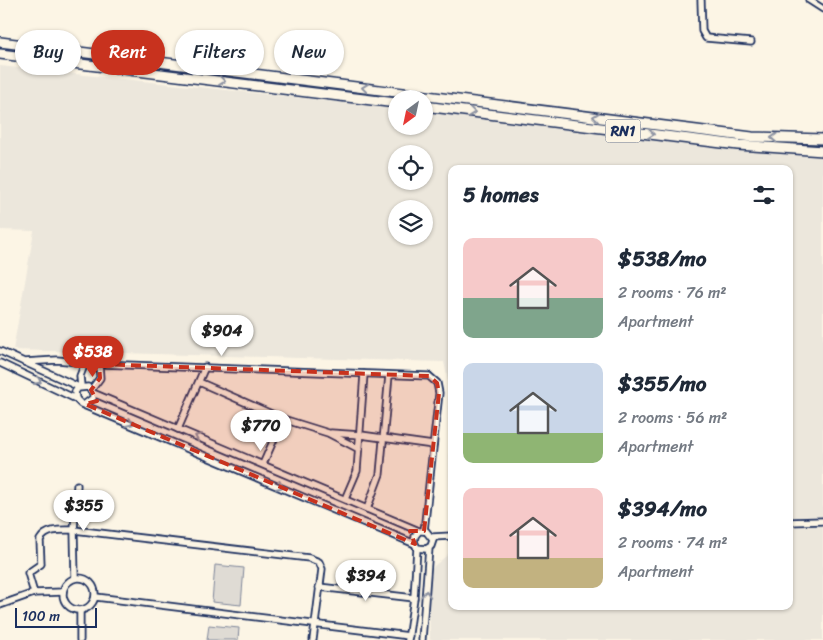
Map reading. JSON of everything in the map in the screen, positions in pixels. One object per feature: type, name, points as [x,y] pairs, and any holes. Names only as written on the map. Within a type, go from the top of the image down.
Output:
[{"type":"highway","name":"RN1","points":[[0,42],[752,137],[823,139]]},
{"type":"highway","points":[[0,54],[388,102]]},
{"type":"highway","name":"RN1","points":[[433,107],[738,145],[823,151]]},
{"type":"street","points":[[701,0],[702,31],[706,38],[751,42]]},
{"type":"street","points":[[809,0],[823,9]]},
{"type":"street","points":[[0,351],[178,429],[422,531],[432,537],[448,536]]},
{"type":"street","points":[[24,362],[56,360],[99,364],[425,375],[437,383],[439,393],[422,531],[415,536],[414,598],[408,638],[96,596]]},
{"type":"street","points":[[76,399],[75,392],[80,387],[80,376],[85,363]]},
{"type":"street","points":[[0,364],[85,404],[423,550],[432,543],[432,537]]},
{"type":"street","points":[[85,404],[92,400],[92,391],[100,378],[99,364]]},
{"type":"street","points":[[178,429],[206,367]]},
{"type":"street","points":[[345,499],[357,472],[364,374]]},
{"type":"street","points":[[368,508],[379,479],[389,375]]},
{"type":"street","points":[[199,382],[283,419],[328,433],[359,449]]},
{"type":"street","points":[[263,464],[283,419]]},
{"type":"street","points":[[328,433],[361,435],[433,445]]},
{"type":"street","points":[[75,578],[74,530],[77,486]]},
{"type":"street","points":[[793,522],[823,521]]},
{"type":"street","points":[[34,592],[28,573],[42,564],[40,540],[48,532],[74,530],[313,559],[319,562],[322,569],[313,640]]},
{"type":"street","points":[[422,640],[428,548]]},
{"type":"street","points":[[75,578],[86,579],[96,591],[96,596],[90,607],[80,611],[69,607],[63,598],[63,592],[69,581],[75,578]]},
{"type":"street","points":[[319,588],[414,598]]},
{"type":"street","points":[[0,605],[34,592],[63,592]]},
{"type":"street","points":[[80,611],[80,640]]},
{"type":"highlighted area","points":[[99,364],[429,376],[437,383],[439,393],[424,531],[410,531],[415,544],[85,404],[97,401],[91,390],[100,378]]},
{"type":"shaded area","points":[[0,66],[15,68],[15,75],[81,75],[388,107],[388,135],[433,135],[433,112],[823,153],[823,640],[430,640],[428,571],[448,554],[448,610],[793,610],[793,165],[448,165],[448,381],[444,362],[13,350],[34,231],[0,230]]},
{"type":"shaded area","points":[[215,565],[244,568],[241,605],[212,602]]},
{"type":"shaded area","points":[[209,625],[239,628],[238,640],[207,640]]}]
